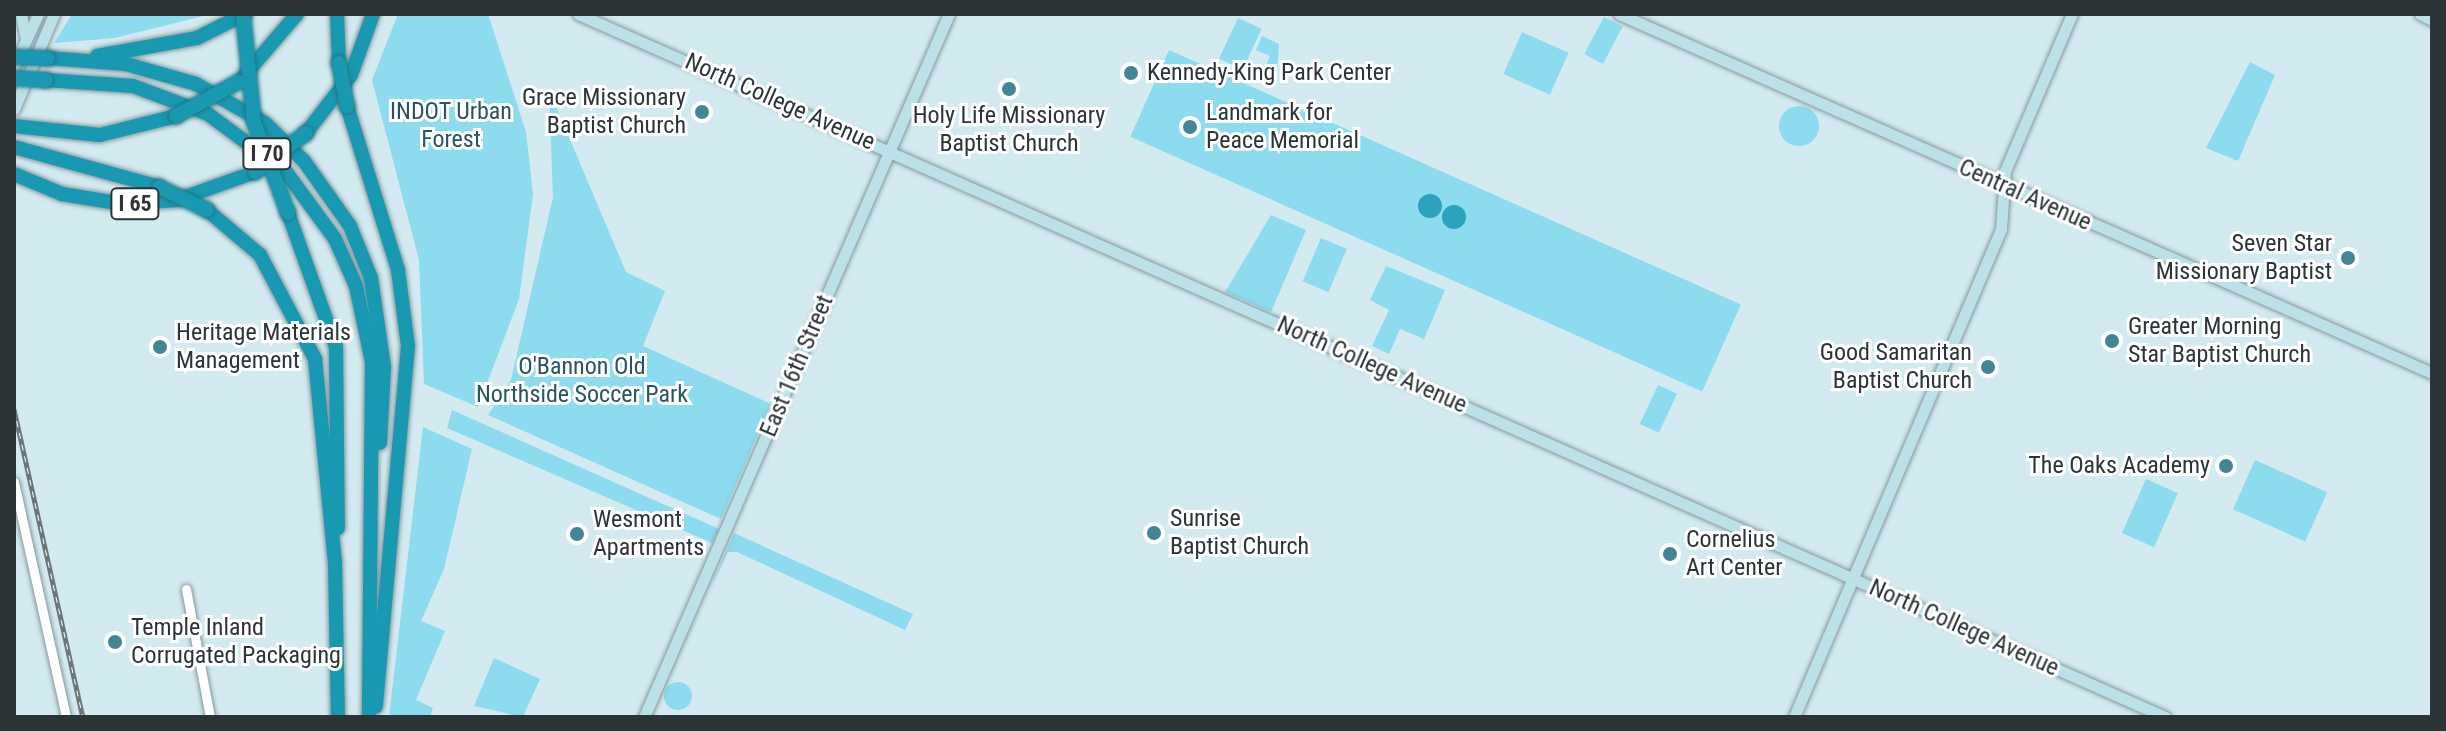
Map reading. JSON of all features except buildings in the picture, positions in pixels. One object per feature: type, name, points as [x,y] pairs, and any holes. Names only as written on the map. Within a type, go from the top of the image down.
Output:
[{"type":"highway","points":[[48,58],[186,41],[244,14],[254,122],[336,347],[341,395],[336,576],[338,717]]},
{"type":"highway","points":[[17,127],[100,135],[176,116],[238,82],[297,14]]},
{"type":"highway","points":[[337,14],[339,63],[347,106],[398,270],[409,379],[407,423],[372,717]]},
{"type":"highway","name":"I 65","points":[[14,174],[62,194],[123,204],[177,200],[255,172],[306,133],[351,75],[373,14]]},
{"type":"highway","points":[[14,57],[48,58],[173,76],[222,96],[285,140],[338,206],[361,252],[378,364],[378,412],[371,502],[372,717]]},
{"type":"highway","name":"I 70","points":[[14,78],[150,90],[258,146],[306,193],[335,239],[356,286],[378,364]]},
{"type":"highway","points":[[14,147],[159,187],[207,210],[260,255],[307,334],[319,385],[336,576]]},
{"type":"main road","points":[[21,14],[26,43]]},
{"type":"main road","points":[[14,66],[38,14],[53,17],[14,109]]},
{"type":"main road","name":"North College Avenue","points":[[578,14],[2165,717]]},
{"type":"main road","name":"East 16th Street","points":[[644,717],[949,14]]},
{"type":"main road","name":"Central Avenue","points":[[1619,14],[2432,373]]},
{"type":"main road","points":[[1794,717],[2001,229],[2007,164],[2072,14]]},
{"type":"main road","points":[[2420,14],[2432,20]]},
{"type":"street","points":[[14,482],[66,717]]},
{"type":"street","points":[[186,589],[210,717]]},
{"type":"green space","points":[[72,14],[211,14],[115,38],[54,43]]},
{"type":"green space","name":"INDOT Urban Forest","points":[[398,14],[488,14],[526,132],[533,194],[519,299],[478,407],[424,384],[419,260],[372,80]]},
{"type":"green space","points":[[1604,17],[1623,27],[1603,64],[1584,54]]},
{"type":"green space","points":[[1238,18],[1262,29],[1243,70],[1219,59]]},
{"type":"green space","points":[[1522,32],[1569,53],[1550,95],[1503,74]]},
{"type":"green space","points":[[1262,36],[1279,44],[1277,72],[1266,66],[1270,56],[1256,50]]},
{"type":"green space","points":[[1169,50],[1741,305],[1702,391],[1130,137]]},
{"type":"green space","points":[[2250,62],[2275,75],[2238,161],[2206,148]]},
{"type":"green space","name":"O'Bannon Old Northside Soccer Park","points":[[549,90],[626,272],[665,291],[643,346],[771,404],[721,519],[488,415],[511,380],[553,197]]},
{"type":"green space","points":[[1799,106],[1813,112],[1819,126],[1813,140],[1799,146],[1785,140],[1779,126],[1785,112]]},
{"type":"green space","points":[[1271,215],[1306,230],[1271,312],[1225,292]]},
{"type":"green space","points":[[1321,238],[1347,249],[1328,292],[1303,281]]},
{"type":"green space","points":[[1386,266],[1445,290],[1424,339],[1400,329],[1389,354],[1372,346],[1389,310],[1370,300]]},
{"type":"green space","points":[[1658,385],[1677,394],[1659,433],[1640,424]]},
{"type":"green space","points":[[452,410],[719,529],[712,543],[447,428]]},
{"type":"green space","points":[[423,427],[472,449],[444,569],[421,621],[445,631],[416,700],[433,708],[430,717],[389,717]]},
{"type":"green space","points":[[2255,460],[2327,492],[2305,541],[2233,509]]},
{"type":"green space","points":[[2146,479],[2178,493],[2154,547],[2122,533]]},
{"type":"green space","points":[[734,533],[913,614],[905,630],[737,552],[728,552],[710,589]]},
{"type":"green space","points":[[494,658],[540,679],[523,717],[474,706]]},
{"type":"green space","points":[[678,682],[688,686],[692,696],[688,706],[678,710],[668,706],[664,696],[668,686]]},
{"type":"shaded area","points":[[1430,194],[1438,198],[1442,206],[1438,214],[1430,218],[1422,214],[1418,206],[1422,198]]},
{"type":"shaded area","points":[[1454,205],[1465,212],[1466,217],[1459,228],[1454,229],[1443,222],[1442,217],[1449,206]]},
{"type":"railway","points":[[14,409],[83,717]]},
{"type":"place","name":"Kennedy-King Park Center","points":[[1131,73]]},
{"type":"place","name":"Holy Life Missionary Baptist Church","points":[[1009,89]]},
{"type":"place","name":"Grace Missionary Baptist Church","points":[[702,112]]},
{"type":"place","name":"Landmark for Peace Memorial","points":[[1190,127]]},
{"type":"place","name":"Seven Star Missionary Baptist","points":[[2348,258]]},
{"type":"place","name":"Greater Morning Star Baptist Church","points":[[2112,341]]},
{"type":"place","name":"Heritage Materials Management","points":[[160,347]]},
{"type":"place","name":"Good Samaritan Baptist Church","points":[[1988,367]]},
{"type":"place","name":"The Oaks Academy","points":[[2226,466]]},
{"type":"place","name":"Sunrise Baptist Church","points":[[1154,533]]},
{"type":"place","name":"Wesmont Apartments","points":[[577,534]]},
{"type":"place","name":"Cornelius Art Center","points":[[1670,554]]},
{"type":"place","name":"Temple Inland Corrugated Packaging","points":[[115,642]]}]
